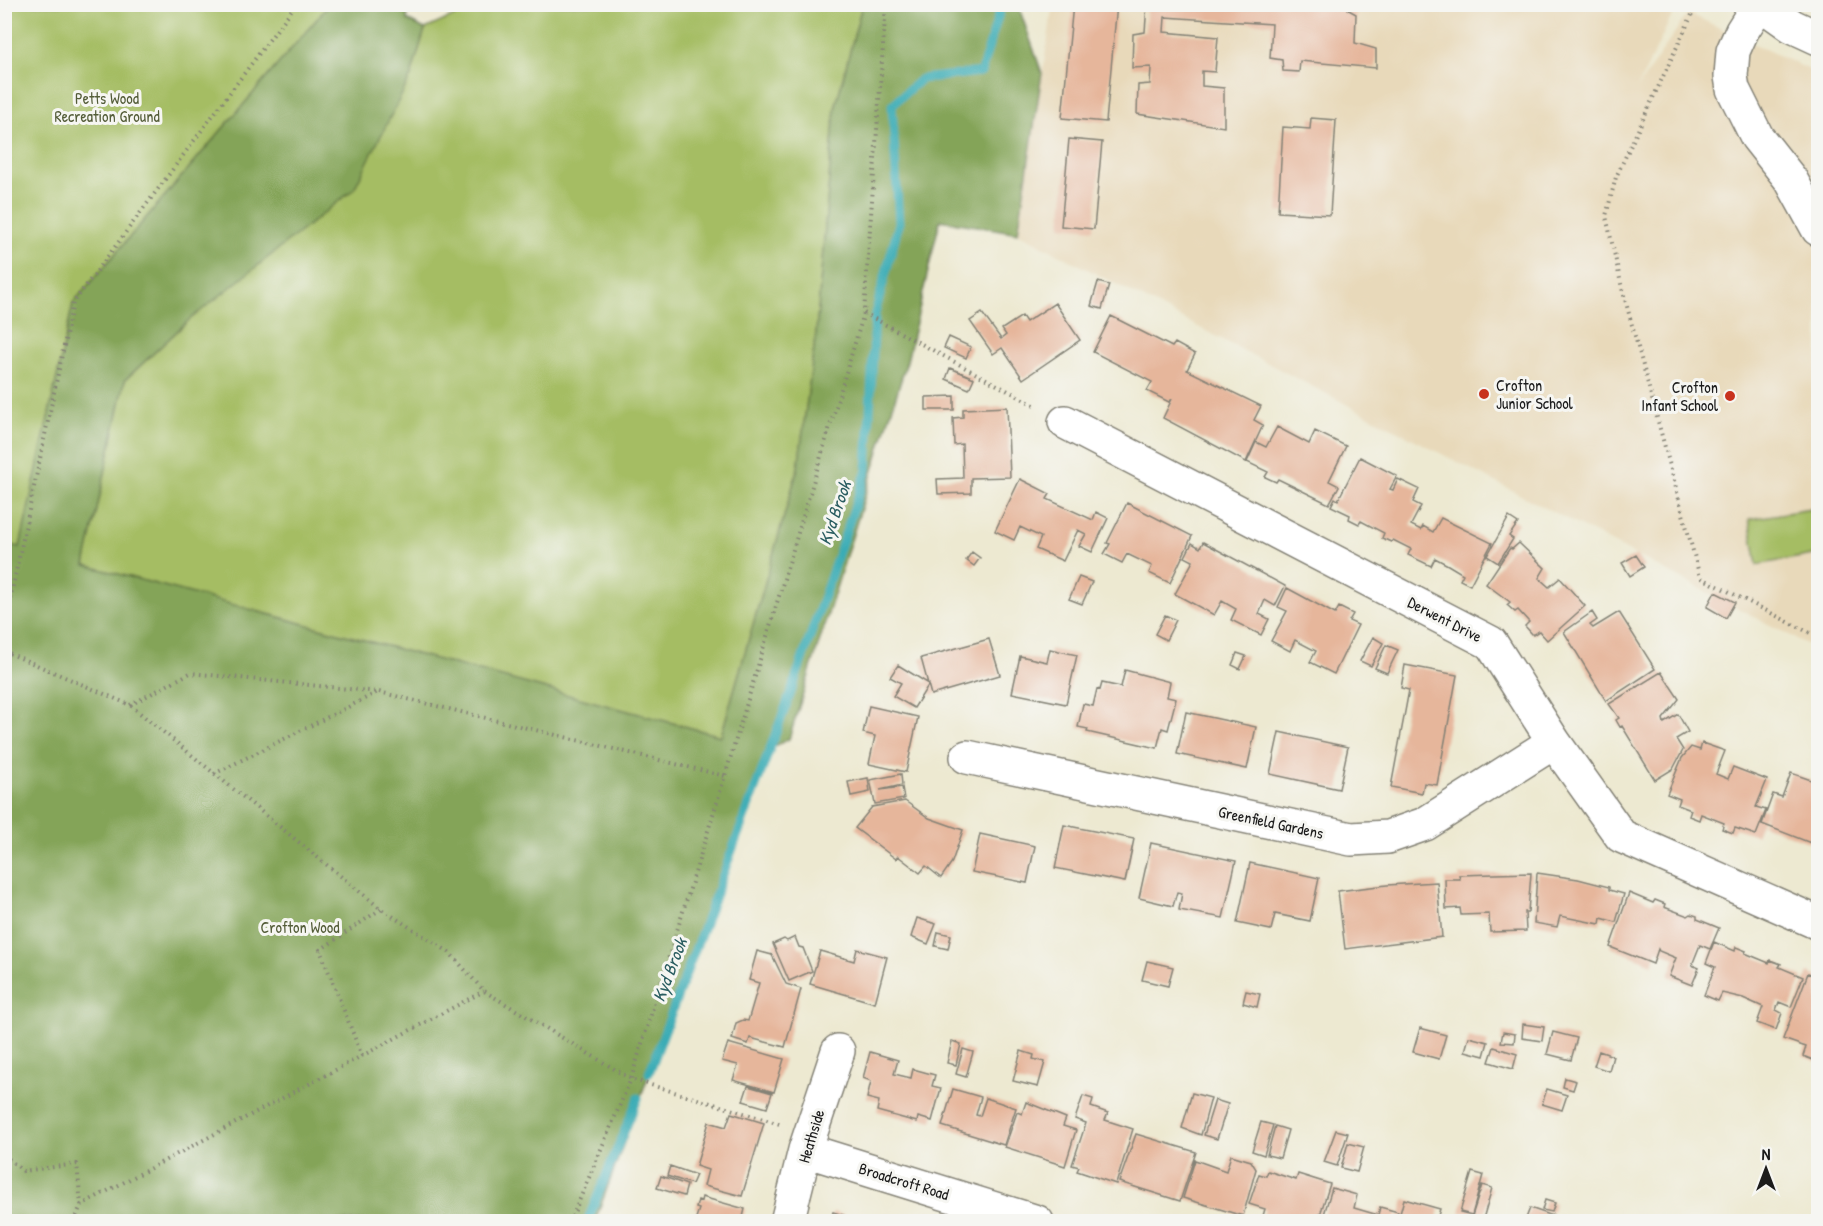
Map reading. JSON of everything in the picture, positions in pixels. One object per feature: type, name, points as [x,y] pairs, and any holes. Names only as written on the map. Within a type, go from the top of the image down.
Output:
[{"type":"street","points":[[1818,38],[1792,26],[1760,4],[1742,31],[1733,51],[1731,76],[1733,89],[1757,137],[1791,180],[1818,229]]},
{"type":"street","name":"Derwent Drive","points":[[1065,422],[1491,643],[1554,742],[1621,836],[1818,923]]},
{"type":"street","name":"Greenfield Gardens","points":[[967,757],[1351,839],[1388,837],[1425,824],[1554,742]]},
{"type":"street","name":"Heathside","points":[[787,1221],[808,1142],[838,1051]]},
{"type":"street","name":"Broadcroft Road","points":[[808,1142],[1037,1221]]},
{"type":"path","points":[[4,628],[73,303],[296,4]]},
{"type":"path","points":[[570,1221],[631,1079],[864,313],[886,4]]},
{"type":"path","points":[[1697,4],[1616,177],[1606,216],[1622,288],[1700,577],[1818,637]]},
{"type":"path","points":[[864,313],[1065,422]]},
{"type":"path","points":[[4,651],[130,705],[381,909],[449,952],[484,991],[631,1079],[808,1142]]},
{"type":"path","points":[[130,705],[190,673],[379,692],[725,776]]},
{"type":"path","points":[[214,774],[379,692]]},
{"type":"path","points":[[362,1056],[320,950],[381,909]]},
{"type":"path","points":[[81,1205],[484,991]]},
{"type":"path","points":[[4,1155],[23,1171],[77,1164],[81,1205],[74,1221]]},
{"type":"shaded area","name":"Crofton Junior School","points":[[1053,5],[1677,5],[1637,89],[1688,13],[1818,74],[1818,650],[1018,233]]},
{"type":"green space","name":"Petts Wood Recreation Ground","points":[[4,5],[329,5],[73,303],[20,548],[4,545]]},
{"type":"green space","name":"Crofton Wood","points":[[329,5],[409,5],[407,20],[425,29],[411,76],[354,189],[188,321],[125,380],[85,565],[721,736],[798,468],[816,333],[835,109],[862,5],[1018,5],[1042,73],[1018,233],[940,220],[907,361],[789,739],[769,749],[595,1221],[5,1221],[5,544],[20,547],[73,303]]},
{"type":"green space","points":[[483,5],[862,5],[835,109],[816,333],[798,468],[721,736],[85,565],[125,380],[188,321],[411,76],[425,29]]},
{"type":"green space","points":[[1818,508],[1818,554],[1757,565],[1749,519]]},
{"type":"building","points":[[1073,4],[1117,4],[1106,122],[1062,118]]},
{"type":"building","points":[[1147,4],[1348,4],[1347,9],[1356,14],[1355,43],[1376,49],[1376,68],[1300,61],[1299,72],[1283,71],[1282,60],[1270,58],[1272,24],[1165,17],[1164,32],[1218,37],[1215,72],[1202,71],[1202,86],[1224,88],[1224,127],[1137,114],[1138,85],[1150,84],[1151,67],[1132,68],[1133,34],[1145,32]]},
{"type":"building","points":[[1311,118],[1336,120],[1330,215],[1278,212],[1283,127],[1310,129]]},
{"type":"building","points":[[1069,139],[1102,142],[1094,229],[1061,226]]},
{"type":"building","points":[[1098,282],[1109,285],[1102,309],[1091,306]]},
{"type":"building","points":[[1055,303],[1080,340],[1023,379],[1002,348],[993,354],[970,321],[982,313],[1001,339],[1006,335],[1002,329],[1022,316],[1026,322]]},
{"type":"building","points":[[1111,316],[1172,347],[1175,343],[1195,354],[1187,370],[1261,406],[1254,420],[1263,425],[1246,462],[1163,418],[1172,399],[1169,402],[1147,391],[1152,382],[1093,352]]},
{"type":"building","points":[[949,337],[971,347],[966,358],[944,348]]},
{"type":"building","points":[[950,368],[974,378],[969,389],[946,379]]},
{"type":"building","points":[[954,396],[954,410],[926,410],[926,397]]},
{"type":"building","points":[[1007,407],[1010,477],[971,478],[971,493],[938,494],[937,479],[963,478],[962,444],[954,445],[953,418],[963,417],[963,409]]},
{"type":"building","points":[[1277,427],[1309,444],[1315,431],[1346,446],[1329,481],[1339,486],[1329,504],[1278,479],[1276,482],[1265,477],[1268,472],[1247,462],[1256,442],[1266,447]]},
{"type":"building","points":[[1360,457],[1397,476],[1390,489],[1393,490],[1398,479],[1419,489],[1413,502],[1421,506],[1411,525],[1421,530],[1423,526],[1433,532],[1441,518],[1492,543],[1470,585],[1460,580],[1463,574],[1448,565],[1435,558],[1431,566],[1408,555],[1411,549],[1393,540],[1391,542],[1382,538],[1384,533],[1361,521],[1359,524],[1349,519],[1350,515],[1331,506],[1335,498],[1338,500]]},
{"type":"building","points":[[1020,479],[1050,494],[1047,499],[1093,520],[1096,512],[1108,518],[1092,552],[1079,546],[1086,534],[1078,530],[1063,561],[1036,549],[1041,537],[1020,527],[1014,540],[995,531]]},
{"type":"building","points":[[1127,503],[1192,536],[1170,583],[1149,573],[1152,566],[1127,554],[1122,563],[1104,554]]},
{"type":"building","points":[[1509,517],[1518,523],[1509,536],[1513,539],[1498,563],[1487,556]]},
{"type":"building","points":[[1203,542],[1285,586],[1275,606],[1265,600],[1259,614],[1269,619],[1261,635],[1231,620],[1236,609],[1222,601],[1214,615],[1175,594],[1193,561],[1185,557],[1192,543],[1200,548]]},
{"type":"building","points":[[1519,543],[1545,568],[1539,578],[1549,587],[1560,578],[1585,606],[1547,640],[1539,631],[1533,635],[1525,626],[1529,622],[1518,610],[1515,612],[1507,605],[1510,602],[1486,584],[1510,548],[1512,549]]},
{"type":"building","points":[[972,552],[980,558],[974,566],[966,560]]},
{"type":"building","points":[[1636,555],[1644,567],[1630,576],[1622,563]]},
{"type":"building","points":[[1079,577],[1092,582],[1082,604],[1069,599]]},
{"type":"building","points":[[1287,588],[1335,614],[1339,607],[1353,614],[1349,621],[1358,625],[1334,674],[1310,662],[1316,651],[1295,640],[1290,651],[1271,641],[1287,611],[1278,607]]},
{"type":"building","points":[[1715,592],[1735,602],[1726,618],[1707,607]]},
{"type":"building","points":[[1592,612],[1597,620],[1590,625],[1593,628],[1619,612],[1655,669],[1606,701],[1564,632]]},
{"type":"building","points":[[1165,615],[1176,620],[1166,640],[1155,634]]},
{"type":"building","points":[[1373,637],[1383,643],[1371,666],[1360,661]]},
{"type":"building","points":[[989,639],[1000,675],[931,695],[921,658]]},
{"type":"building","points":[[1386,645],[1398,650],[1387,673],[1375,668]]},
{"type":"building","points":[[1050,649],[1077,655],[1066,704],[1012,693],[1020,656],[1047,662]]},
{"type":"building","points":[[1237,653],[1246,656],[1240,669],[1232,665]]},
{"type":"building","points":[[898,665],[929,684],[914,708],[893,696],[901,683],[890,677]]},
{"type":"building","points":[[1405,665],[1457,675],[1437,785],[1424,783],[1422,793],[1391,787],[1409,690],[1401,688]]},
{"type":"building","points":[[1125,670],[1170,682],[1167,697],[1176,699],[1168,730],[1162,728],[1157,748],[1087,732],[1088,729],[1078,727],[1083,704],[1093,706],[1097,689],[1100,690],[1102,683],[1121,687]]},
{"type":"building","points":[[1661,672],[1679,699],[1663,719],[1664,723],[1678,714],[1688,732],[1676,739],[1683,750],[1673,769],[1655,780],[1622,726],[1620,727],[1616,720],[1619,718],[1609,704]]},
{"type":"building","points":[[869,706],[918,717],[906,772],[869,764],[875,736],[863,733]]},
{"type":"building","points":[[1186,712],[1256,727],[1247,769],[1177,754]]},
{"type":"building","points":[[1279,732],[1348,747],[1339,789],[1270,774]]},
{"type":"building","points":[[1702,743],[1725,751],[1716,774],[1728,779],[1733,767],[1767,780],[1756,807],[1766,810],[1756,835],[1735,828],[1733,833],[1722,829],[1724,823],[1701,814],[1699,820],[1689,816],[1691,810],[1678,805],[1680,799],[1667,794],[1682,758],[1691,747],[1700,750]]},
{"type":"building","points":[[1791,773],[1814,781],[1812,786],[1818,788],[1818,849],[1815,848],[1816,845],[1762,824],[1773,794],[1782,797]]},
{"type":"building","points":[[901,774],[902,785],[880,790],[902,787],[904,799],[875,804],[870,780]]},
{"type":"building","points":[[868,778],[870,792],[851,796],[848,782]]},
{"type":"building","points":[[905,801],[929,818],[963,830],[952,862],[941,878],[926,866],[920,873],[898,856],[896,859],[855,828],[872,807]]},
{"type":"building","points":[[1064,825],[1134,839],[1125,882],[1055,868]]},
{"type":"building","points":[[980,834],[1035,846],[1027,883],[972,872]]},
{"type":"building","points":[[1151,843],[1236,861],[1223,918],[1179,910],[1182,893],[1177,892],[1173,906],[1139,898]]},
{"type":"building","points":[[1250,863],[1319,878],[1310,921],[1275,914],[1271,930],[1237,923]]},
{"type":"building","points":[[1531,873],[1528,912],[1525,912],[1526,931],[1490,932],[1489,914],[1461,915],[1460,908],[1446,909],[1445,879],[1460,879],[1459,875]]},
{"type":"building","points":[[1537,873],[1578,879],[1609,887],[1609,890],[1624,894],[1616,922],[1601,918],[1600,924],[1560,916],[1557,927],[1534,923]]},
{"type":"building","points":[[1437,882],[1442,937],[1345,949],[1338,891]]},
{"type":"building","points":[[1629,893],[1653,903],[1655,900],[1665,904],[1664,907],[1688,916],[1691,914],[1697,916],[1697,919],[1719,928],[1710,949],[1700,945],[1692,965],[1699,968],[1692,985],[1669,976],[1676,958],[1658,949],[1653,964],[1610,947]]},
{"type":"building","points":[[917,918],[936,924],[928,944],[911,937]]},
{"type":"building","points":[[938,932],[951,935],[948,949],[935,946]]},
{"type":"building","points":[[795,937],[799,947],[803,948],[812,971],[789,981],[773,944]]},
{"type":"building","points":[[1714,942],[1735,951],[1736,947],[1769,963],[1770,960],[1781,964],[1779,967],[1803,977],[1791,1007],[1779,1002],[1776,1010],[1782,1013],[1776,1030],[1757,1023],[1763,1007],[1743,998],[1722,993],[1718,1001],[1704,995],[1715,967],[1706,963]]},
{"type":"building","points":[[857,949],[887,957],[875,1003],[810,984],[820,951],[854,961]]},
{"type":"building","points":[[757,951],[772,955],[786,984],[801,989],[785,1047],[750,1038],[748,1044],[732,1039],[736,1023],[743,1020],[748,1021],[759,983],[749,980]]},
{"type":"building","points":[[1147,961],[1173,967],[1168,986],[1142,980]]},
{"type":"building","points":[[1808,973],[1818,977],[1818,1062],[1803,1056],[1806,1047],[1783,1039]]},
{"type":"building","points":[[1246,991],[1260,994],[1257,1007],[1243,1003]]},
{"type":"building","points":[[1523,1024],[1544,1027],[1542,1041],[1522,1038]]},
{"type":"building","points":[[1420,1028],[1446,1035],[1439,1059],[1413,1052]]},
{"type":"building","points":[[1503,1032],[1515,1034],[1514,1043],[1501,1042]]},
{"type":"building","points":[[1553,1032],[1577,1038],[1571,1060],[1547,1054]]},
{"type":"building","points":[[1469,1037],[1488,1042],[1484,1056],[1465,1051]]},
{"type":"building","points":[[952,1041],[961,1044],[956,1065],[947,1063]]},
{"type":"building","points":[[728,1043],[784,1059],[774,1092],[733,1080],[738,1065],[722,1061]]},
{"type":"building","points":[[1494,1047],[1517,1054],[1513,1069],[1489,1062]]},
{"type":"building","points":[[963,1049],[973,1052],[966,1077],[956,1074]]},
{"type":"building","points":[[1021,1051],[1034,1055],[1033,1059],[1045,1062],[1038,1087],[1013,1081]]},
{"type":"building","points":[[1599,1051],[1613,1056],[1609,1071],[1594,1066]]},
{"type":"building","points":[[870,1052],[898,1060],[894,1074],[911,1078],[913,1069],[935,1075],[932,1086],[941,1088],[932,1121],[918,1117],[917,1122],[877,1111],[879,1101],[867,1098],[871,1081],[863,1078]]},
{"type":"building","points":[[1565,1078],[1576,1081],[1573,1090],[1563,1087]]},
{"type":"building","points":[[748,1086],[772,1093],[767,1108],[743,1101]]},
{"type":"building","points":[[953,1089],[981,1097],[976,1115],[980,1116],[986,1098],[1016,1108],[1004,1145],[942,1126]]},
{"type":"building","points":[[1547,1089],[1567,1095],[1562,1110],[1542,1104]]},
{"type":"building","points":[[1192,1093],[1211,1098],[1201,1135],[1182,1128]]},
{"type":"building","points":[[1083,1096],[1093,1099],[1091,1107],[1108,1113],[1105,1120],[1133,1129],[1116,1184],[1077,1171],[1079,1167],[1072,1165],[1086,1123],[1075,1119]]},
{"type":"building","points":[[1215,1100],[1228,1104],[1217,1139],[1204,1135]]},
{"type":"building","points":[[1026,1102],[1066,1118],[1063,1126],[1076,1130],[1065,1166],[1005,1147],[1017,1112],[1022,1114]]},
{"type":"building","points":[[731,1113],[764,1123],[742,1196],[704,1186],[708,1170],[696,1166],[709,1122],[726,1127]]},
{"type":"building","points":[[1261,1122],[1273,1125],[1264,1155],[1252,1151]]},
{"type":"building","points":[[1275,1126],[1288,1130],[1280,1158],[1267,1155]]},
{"type":"building","points":[[1336,1130],[1348,1133],[1337,1166],[1324,1162]]},
{"type":"building","points":[[1136,1134],[1196,1152],[1180,1201],[1119,1182]]},
{"type":"building","points":[[1348,1143],[1364,1147],[1357,1172],[1341,1168]]},
{"type":"building","points":[[1231,1155],[1251,1161],[1256,1169],[1243,1216],[1183,1198],[1195,1160],[1226,1171]]},
{"type":"building","points":[[670,1166],[696,1175],[692,1184],[667,1176]]},
{"type":"building","points":[[1268,1171],[1296,1180],[1298,1174],[1330,1184],[1318,1221],[1262,1219],[1265,1209],[1249,1204],[1259,1174],[1266,1176]]},
{"type":"building","points":[[1472,1172],[1483,1175],[1472,1215],[1460,1212]]},
{"type":"building","points":[[661,1176],[687,1185],[684,1196],[657,1188]]},
{"type":"building","points":[[1482,1185],[1492,1188],[1483,1219],[1472,1216]]},
{"type":"building","points":[[1332,1188],[1357,1195],[1354,1208],[1378,1215],[1380,1207],[1398,1212],[1395,1221],[1322,1221]]},
{"type":"building","points":[[702,1197],[745,1209],[742,1221],[695,1221],[699,1209],[696,1208],[698,1200],[701,1201]]},
{"type":"building","points":[[1404,1199],[1440,1209],[1437,1219],[1443,1221],[1398,1221]]},
{"type":"building","points":[[1545,1200],[1555,1203],[1552,1212],[1542,1210]]},
{"type":"building","points":[[1530,1208],[1553,1216],[1551,1221],[1525,1221]]},
{"type":"building","points":[[833,1212],[862,1221],[830,1221]]},
{"type":"waterway","name":"Kyd Brook","points":[[649,1073],[790,695],[867,470],[875,314],[899,223],[892,105],[921,79],[981,72],[1002,4]]},
{"type":"waterway","name":"Kyd Brook","points":[[587,1222],[638,1098]]},
{"type":"place","name":"Crofton Junior School","points":[[1484,394]]},
{"type":"place","name":"Crofton Infant School","points":[[1730,396]]}]
